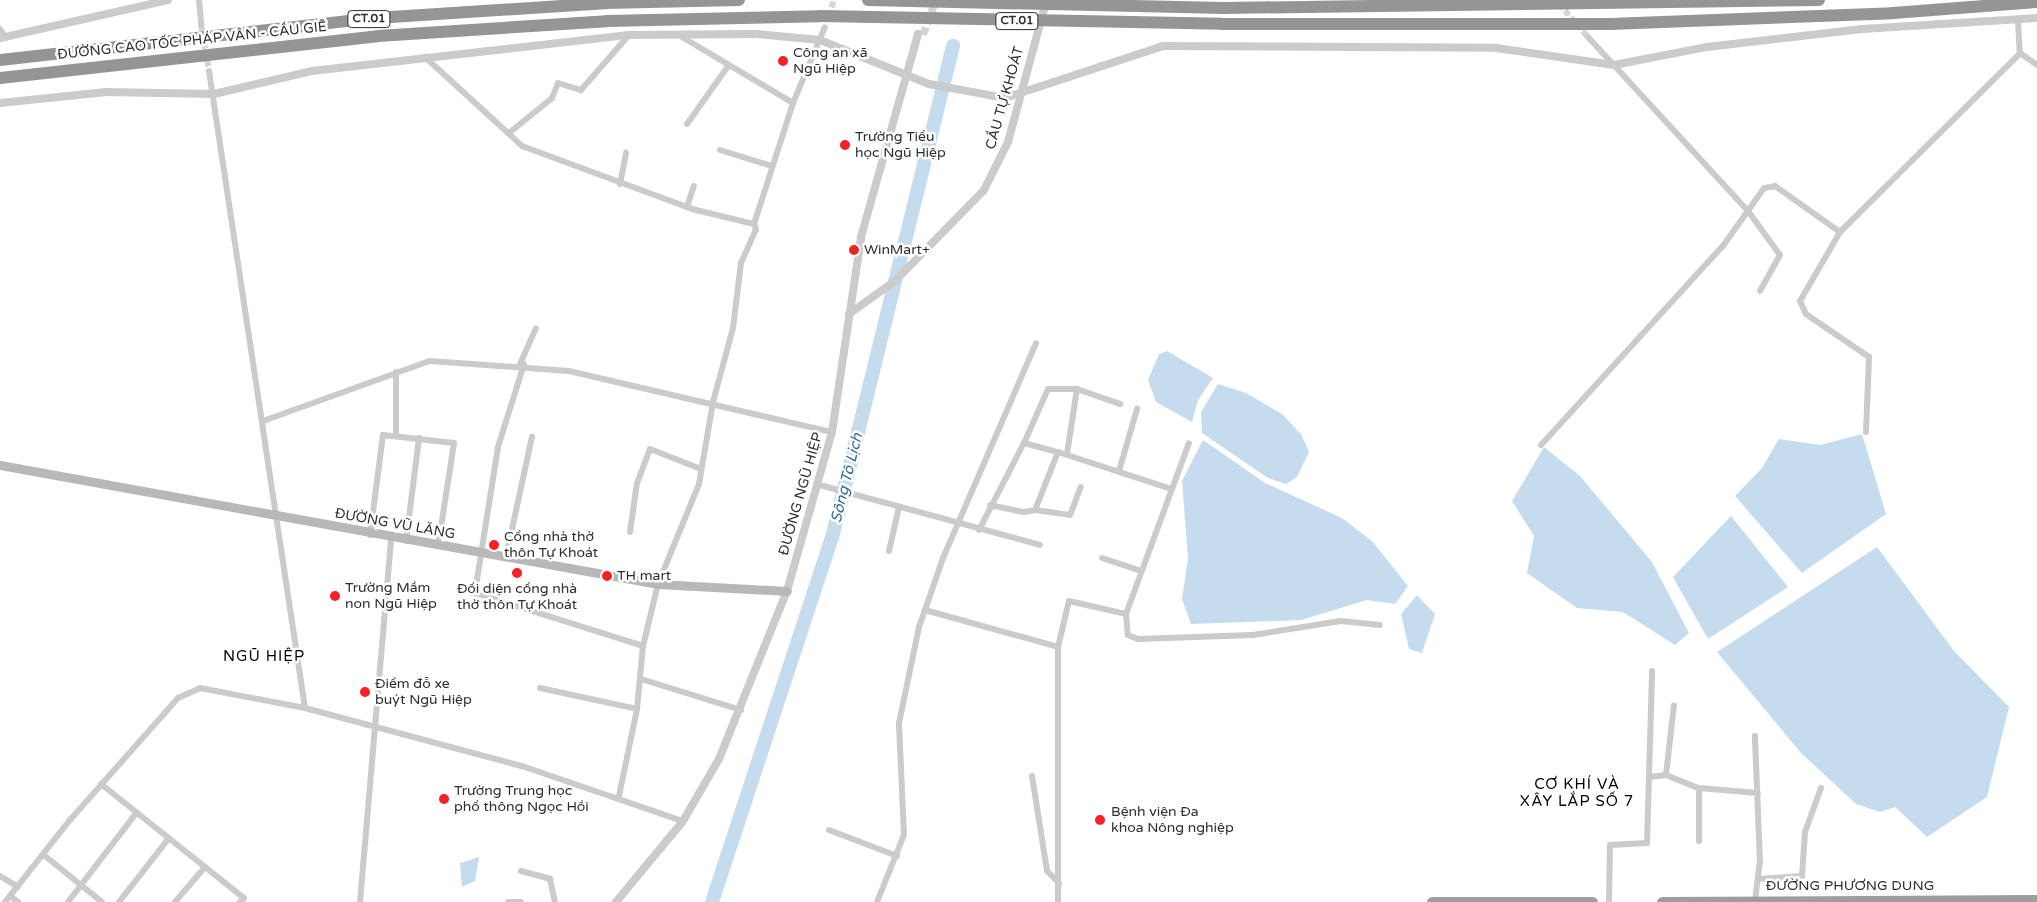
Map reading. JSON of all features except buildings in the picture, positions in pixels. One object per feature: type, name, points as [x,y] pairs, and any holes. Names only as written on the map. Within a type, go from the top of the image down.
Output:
[{"type":"highway","name":"ĐƯỜNG CAO TỐC PHÁP VÂN - CẦU GIẼ","points":[[0,60],[376,18],[605,3],[739,0]]},
{"type":"highway","name":"CT.01","points":[[868,0],[1244,8],[1819,0]]},
{"type":"highway","name":"ĐƯỜNG CAO TỐC PHÁP VÂN - CẦU GIẼ","points":[[0,78],[378,36],[607,20],[820,16],[1222,24],[1610,24],[1893,14],[2037,2]]},
{"type":"highway","name":"ĐƯỜNG PHƯƠNG DUNG","points":[[1662,902],[2037,900]]},
{"type":"highway","points":[[1432,902],[1592,902]]},
{"type":"main road","name":"ĐƯỜNG VŨ LĂNG","points":[[0,465],[370,535],[658,584],[787,591]]},
{"type":"street","points":[[0,29],[2,38],[168,0]]},
{"type":"street","points":[[199,0],[201,25]]},
{"type":"street","name":"CẦU TỰ KHOÁT","points":[[848,314],[878,296],[892,284],[984,190],[1008,142],[1016,106],[1046,0]]},
{"type":"street","points":[[0,103],[106,92],[214,94],[312,71],[629,35],[682,37],[756,34],[820,40],[929,84],[950,90],[1005,98],[1163,46],[1496,48],[1614,65],[1707,47],[1862,29],[2037,18]]},
{"type":"street","points":[[1866,432],[1869,356],[1806,314],[1800,306],[1840,232],[2020,53],[2018,20]]},
{"type":"street","points":[[619,796],[637,709],[643,646],[658,584],[700,484],[713,402],[754,224],[766,198],[772,166],[793,104],[825,27]]},
{"type":"street","name":"ĐƯỜNG NGŨ HIỆP","points":[[616,902],[683,821],[720,759],[787,591],[832,432],[848,314],[874,183],[920,34]]},
{"type":"street","points":[[509,133],[552,98],[558,82],[581,90],[629,35]]},
{"type":"street","points":[[682,37],[793,104]]},
{"type":"street","points":[[1588,37],[1748,211],[1780,254],[1760,291]]},
{"type":"street","points":[[2020,53],[2037,65]]},
{"type":"street","points":[[425,57],[522,146],[620,184],[687,207],[754,224]]},
{"type":"street","points":[[688,124],[729,65]]},
{"type":"street","points":[[209,71],[214,94],[263,420],[275,516],[305,708]]},
{"type":"street","points":[[720,150],[772,166]]},
{"type":"street","points":[[620,184],[626,153]]},
{"type":"street","points":[[1541,445],[1724,246],[1748,211],[1771,185],[1840,232]]},
{"type":"street","points":[[687,207],[694,186]]},
{"type":"street","points":[[536,328],[522,364],[498,446],[475,593],[643,646]]},
{"type":"street","points":[[877,902],[904,835],[899,723],[925,610],[958,525],[1036,343]]},
{"type":"street","points":[[263,420],[430,361],[522,364],[713,402],[832,432]]},
{"type":"street","points":[[396,372],[396,435]]},
{"type":"street","points":[[979,530],[990,505],[1024,443],[1048,389],[1077,389],[1120,404]]},
{"type":"street","points":[[1067,454],[1077,389]]},
{"type":"street","points":[[1119,471],[1137,409]]},
{"type":"street","points":[[370,535],[382,435],[396,435],[454,443],[438,546]]},
{"type":"street","points":[[506,557],[532,437]]},
{"type":"street","points":[[406,541],[419,438]]},
{"type":"street","points":[[1024,443],[1067,454],[1171,489]]},
{"type":"street","points":[[1190,443],[1171,489],[1126,614],[1128,635],[1138,640],[1253,636],[1341,621],[1380,625]]},
{"type":"street","points":[[630,532],[637,483],[650,449],[701,469]]},
{"type":"street","points":[[1034,510],[1058,452]]},
{"type":"street","points":[[816,484],[860,495],[958,525],[1040,545]]},
{"type":"street","points":[[990,505],[1024,512],[1034,510],[1070,515],[1081,488]]},
{"type":"street","points":[[889,551],[899,507]]},
{"type":"street","points":[[360,902],[391,538]]},
{"type":"street","points":[[1102,558],[1142,571]]},
{"type":"street","points":[[1058,902],[1058,647],[1069,601],[1126,614]]},
{"type":"street","points":[[925,610],[1058,647]]},
{"type":"street","points":[[1650,777],[1652,671]]},
{"type":"street","points":[[641,678],[741,710]]},
{"type":"street","points":[[5,902],[45,856],[101,784],[190,690],[211,688],[305,708],[619,796],[683,821]]},
{"type":"street","points":[[540,688],[637,709]]},
{"type":"street","points":[[1666,775],[1674,705]]},
{"type":"street","points":[[1755,902],[1758,878],[1756,736]]},
{"type":"street","points":[[1609,902],[1610,845],[1646,843],[1646,780],[1650,777],[1666,775],[1700,788],[1758,793]]},
{"type":"street","points":[[1032,776],[1047,871],[1058,883]]},
{"type":"street","points":[[101,784],[244,898],[240,902]]},
{"type":"street","points":[[1699,841],[1700,788]]},
{"type":"street","points":[[1758,878],[1802,876],[1805,832],[1821,788]]},
{"type":"street","points":[[68,902],[137,812]]},
{"type":"street","points":[[830,830],[897,856]]},
{"type":"street","points":[[119,902],[169,838]]},
{"type":"street","points":[[45,856],[102,902]]},
{"type":"street","points":[[175,902],[205,867]]},
{"type":"street","points":[[522,871],[550,879],[556,902]]},
{"type":"street","points":[[0,876],[18,887]]},
{"type":"street","points":[[10,896],[18,902]]},
{"type":"street","points":[[508,902],[521,902]]},
{"type":"water","points":[[1167,351],[1213,378],[1198,400],[1192,422],[1156,402],[1148,380],[1159,354]]},
{"type":"water","points":[[1218,384],[1246,393],[1282,414],[1301,434],[1309,452],[1297,477],[1286,484],[1268,478],[1202,433],[1201,412]]},
{"type":"water","points":[[1862,434],[1886,514],[1802,573],[1735,496],[1762,468],[1779,439],[1820,445]]},
{"type":"water","points":[[1203,440],[1265,483],[1342,518],[1372,541],[1408,586],[1395,604],[1367,600],[1301,620],[1191,624],[1182,599],[1188,559],[1182,481]]},
{"type":"water","points":[[1544,447],[1580,476],[1652,562],[1689,633],[1675,645],[1623,612],[1577,608],[1527,573],[1534,536],[1512,501]]},
{"type":"water","points":[[1731,516],[1788,587],[1708,639],[1673,577]]},
{"type":"water","points":[[1877,547],[1954,651],[2009,707],[1987,797],[1927,837],[1895,807],[1880,812],[1856,804],[1801,753],[1717,652]]},
{"type":"water","points":[[1417,595],[1435,614],[1422,653],[1409,649],[1401,614]]},
{"type":"water","points":[[479,857],[475,881],[462,887],[460,863]]},
{"type":"waterway","name":"Sông Tô Lịch","points":[[712,902],[832,538],[953,46]]},
{"type":"tunnel","points":[[829,16],[834,0]]},
{"type":"tunnel","points":[[923,35],[936,0]]},
{"type":"tunnel","points":[[1559,4],[1588,37]]},
{"type":"tunnel","points":[[201,25],[209,71]]},
{"type":"place","name":"Công an xã Ngũ Hiệp","points":[[783,61]]},
{"type":"place","name":"Trường Tiểu học Ngũ Hiệp","points":[[845,145]]},
{"type":"place","name":"WinMart+","points":[[854,250]]},
{"type":"place","name":"Cổng nhà thờ thôn Tự Khoát","points":[[494,545]]},
{"type":"place","name":"Đối diện cổng nhà thờ thôn Tự Khoát","points":[[517,573]]},
{"type":"place","name":"TH mart","points":[[607,576]]},
{"type":"place","name":"Trường Mầm non Ngũ Hiệp","points":[[335,596]]},
{"type":"place","name":"Điểm đỗ xe buýt Ngũ Hiệp","points":[[365,692]]},
{"type":"place","name":"Trường Trung học phổ thông Ngọc Hồi","points":[[444,799]]},
{"type":"place","name":"Bệnh viện Đa khoa Nông nghiệp","points":[[1100,820]]},
{"type":"district","name":"NGŨ HIỆP","points":[[264,657]]},
{"type":"district","name":"CƠ KHÍ VÀ XÂY LẮP SỐ 7","points":[[1577,792]]}]
